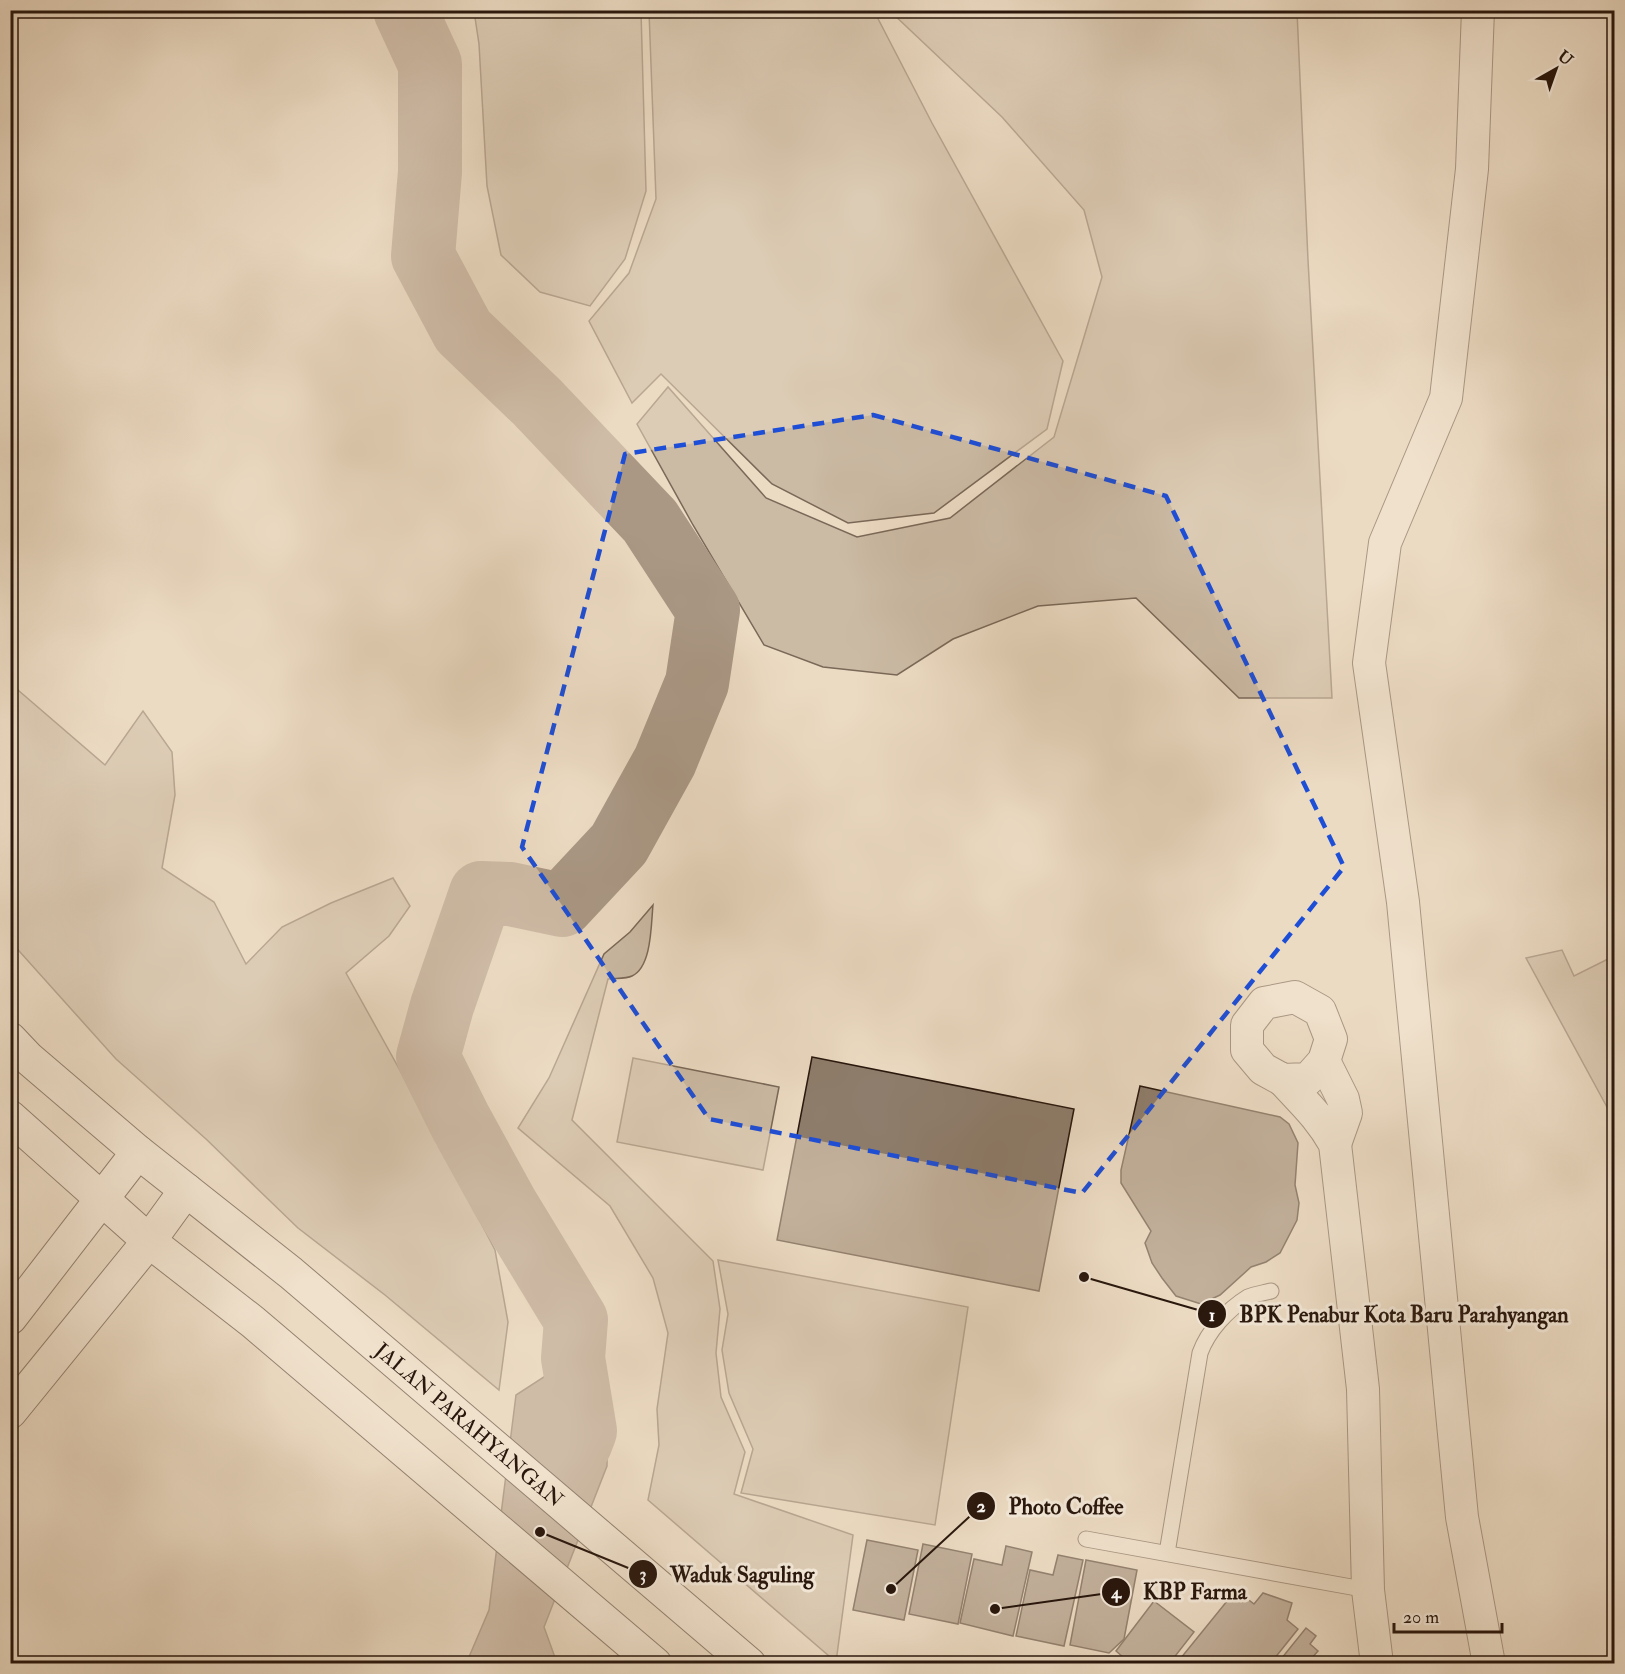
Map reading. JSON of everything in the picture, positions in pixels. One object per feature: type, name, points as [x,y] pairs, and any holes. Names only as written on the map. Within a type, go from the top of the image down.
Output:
[{"type":"main road","name":"JALAN PARAHYANGAN","points":[[10,1039],[28,1058],[138,1152],[291,1273],[749,1664]]},
{"type":"main road","points":[[10,1118],[149,1241],[253,1322],[645,1654]]},
{"type":"main road","points":[[10,1318],[138,1152]]},
{"type":"main road","points":[[10,1412],[149,1241],[186,1190]]},
{"type":"street","points":[[1478,10],[1472,169],[1446,398],[1385,543],[1369,663],[1403,902],[1462,1517],[1489,1664]]},
{"type":"street","points":[[1283,1080],[1308,1079],[1324,1062],[1330,1039],[1320,1011],[1295,997],[1264,1003],[1247,1025],[1247,1050],[1263,1069],[1283,1080],[1309,1106],[1335,1144]]},
{"type":"street","points":[[1324,1062],[1343,1099],[1346,1113],[1335,1144],[1363,1389],[1368,1590],[1377,1664]]},
{"type":"lane","points":[[1167,1553],[1200,1353],[1206,1338],[1220,1320],[1249,1297],[1271,1291]]},
{"type":"lane","points":[[1086,1539],[1368,1590]]},
{"type":"highlighted area","points":[[873,415],[1166,496],[1344,867],[1082,1193],[709,1119],[522,847],[625,454]]},
{"type":"shaded area","points":[[474,11],[641,11],[646,191],[625,259],[590,306],[540,292],[501,255],[487,186],[479,44]]},
{"type":"shaded area","points":[[649,11],[874,11],[932,123],[1063,361],[1047,429],[934,513],[848,523],[772,484],[661,374],[632,403],[589,321],[629,273],[656,199]]},
{"type":"shaded area","points":[[890,11],[1297,11],[1332,698],[1239,698],[1136,598],[1038,606],[953,639],[897,675],[823,667],[764,645],[637,424],[668,387],[766,498],[857,537],[950,518],[1054,437],[1102,277],[1084,210],[1002,117]]},
{"type":"shaded area","points":[[11,684],[105,765],[143,711],[172,752],[175,795],[162,868],[214,902],[246,964],[282,927],[331,903],[393,878],[410,906],[389,936],[346,973],[427,1119],[495,1250],[508,1322],[499,1390],[385,1295],[298,1228],[206,1139],[116,1059],[11,942]]},
{"type":"shaded area","points":[[653,905],[647,955],[639,971],[632,976],[608,979],[572,1120],[713,1261],[720,1309],[716,1353],[721,1397],[745,1452],[734,1494],[853,1535],[836,1662],[648,1500],[659,1445],[657,1409],[668,1333],[653,1278],[610,1206],[518,1128],[549,1078],[604,954],[630,932]]},
{"type":"shaded area","points":[[1562,950],[1574,976],[1614,956],[1614,1120],[1526,958]]},
{"type":"shaded area","points":[[633,1058],[779,1087],[763,1170],[617,1142]]},
{"type":"shaded area","points":[[718,1260],[968,1307],[935,1525],[741,1493],[753,1449],[729,1393],[722,1350],[728,1314]]},
{"type":"shaded area","points":[[573,1358],[602,1366],[608,1395],[607,1466],[544,1627],[557,1663],[466,1664],[489,1610],[516,1395]]},
{"type":"building","points":[[812,1057],[1074,1109],[1039,1291],[777,1240]]},
{"type":"building","points":[[1140,1086],[1280,1117],[1289,1124],[1298,1143],[1295,1185],[1299,1203],[1297,1220],[1280,1253],[1266,1262],[1251,1267],[1220,1295],[1201,1304],[1176,1296],[1152,1263],[1145,1243],[1151,1231],[1121,1183],[1121,1170]]},
{"type":"building","points":[[867,1540],[918,1550],[904,1620],[853,1610]]},
{"type":"building","points":[[923,1544],[972,1554],[958,1624],[909,1614]]},
{"type":"building","points":[[1006,1546],[1032,1552],[1013,1636],[960,1623],[974,1559],[1002,1565]]},
{"type":"building","points":[[1058,1555],[1083,1560],[1064,1646],[1016,1636],[1030,1570],[1053,1575]]},
{"type":"building","points":[[1086,1560],[1137,1570],[1124,1639],[1109,1653],[1070,1645]]},
{"type":"building","points":[[1236,1590],[1254,1604],[1263,1593],[1292,1603],[1287,1620],[1298,1629],[1270,1664],[1176,1664]]},
{"type":"building","points":[[1154,1601],[1194,1632],[1169,1664],[1131,1664],[1116,1651]]},
{"type":"building","points":[[1306,1628],[1316,1636],[1310,1644],[1318,1651],[1310,1660],[1314,1664],[1277,1664]]},
{"type":"waterway","points":[[405,10],[430,64],[430,172],[423,256],[463,331],[537,402],[650,521],[708,610],[697,683],[665,761],[619,844],[562,905],[510,894],[481,893],[442,1006],[428,1057],[505,1203],[576,1320],[573,1358],[585,1431],[580,1444]]},
{"type":"place","name":"BPK Penabur Kota Baru Parahyangan","points":[[1084,1277]]},
{"type":"place","name":"Waduk Saguling","points":[[540,1532]]},
{"type":"place","name":"Photo Coffee","points":[[891,1589]]},
{"type":"place","name":"KBP Farma","points":[[995,1609]]}]
